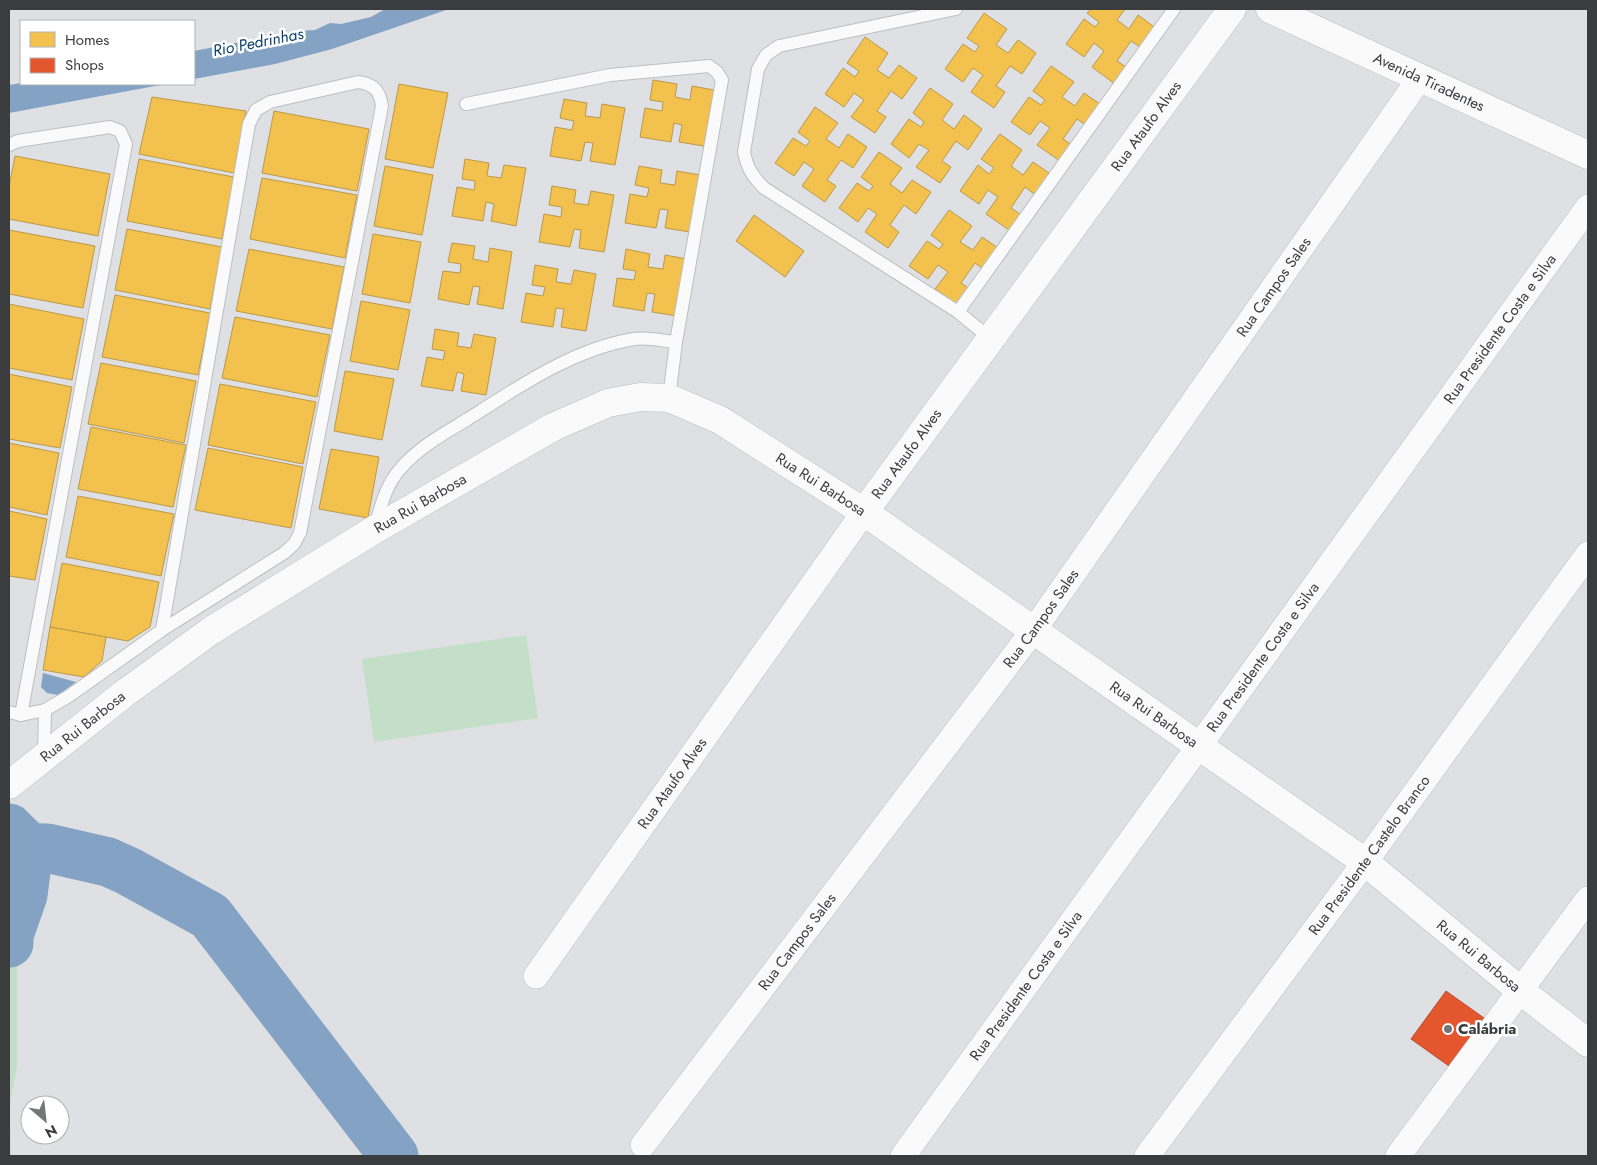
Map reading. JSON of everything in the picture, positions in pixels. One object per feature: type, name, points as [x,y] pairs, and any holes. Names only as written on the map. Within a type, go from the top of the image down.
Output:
[{"type":"street","name":"Rua Ataufo Alves","points":[[536,976],[864,512],[1232,9]]},
{"type":"street","name":"Avenida Tiradentes","points":[[1270,9],[1588,155]]},
{"type":"street","name":"Rua Campos Sales","points":[[643,1145],[1033,631],[1420,78]]},
{"type":"street","name":"Rua Presidente Costa e Silva","points":[[903,1156],[1588,207]]},
{"type":"street","name":"Rua Rui Barbosa","points":[[14,781],[44,756],[212,630],[374,530],[553,427],[608,403],[640,397],[669,398],[720,420],[864,512],[1197,747],[1365,862],[1521,991],[1588,1042]]},
{"type":"street","name":"Rua Presidente Castelo Branco","points":[[1147,1156],[1365,862],[1588,554]]},
{"type":"street","points":[[1398,1156],[1588,900]]},
{"type":"lane","points":[[956,9],[778,46],[766,55],[758,70],[744,152],[747,165],[753,176],[764,188],[958,312],[991,338]]},
{"type":"lane","points":[[958,312],[1174,9]]},
{"type":"lane","points":[[466,104],[610,75],[709,66],[717,72],[722,80],[676,342],[669,398]]},
{"type":"lane","points":[[9,145],[18,141],[110,127],[120,131],[126,144],[15,713],[45,710],[69,696],[162,630],[284,553],[294,544],[300,533],[382,106],[381,96],[376,88],[368,83],[358,82],[270,102],[256,110],[252,116],[162,630]]},
{"type":"lane","points":[[374,530],[386,490],[400,468],[431,442],[501,397],[551,369],[595,350],[636,339],[676,342]]},
{"type":"lane","points":[[44,756],[45,710]]},
{"type":"green space","points":[[526,635],[538,718],[374,742],[362,659]]},
{"type":"green space","points":[[12,811],[83,839],[166,866],[216,892],[388,1120],[419,1156],[376,1156],[362,1144],[253,989],[204,932],[174,905],[92,868],[47,859],[39,876],[17,956],[17,1065],[10,1105],[11,1156],[9,1156],[9,896],[12,884],[9,875],[9,814]]},
{"type":"water","name":"Rio Pedrinhas","points":[[385,9],[449,9],[332,49],[275,64],[195,79],[195,51],[298,31],[315,30],[330,23],[341,24],[371,17]]},
{"type":"water","points":[[20,83],[20,85],[161,85],[9,113],[9,85]]},
{"type":"water","points":[[43,673],[76,682],[58,695],[47,693],[41,687]]},
{"type":"building: Homes","points":[[1091,9],[1125,9],[1117,20],[1129,29],[1138,15],[1157,29],[1143,49],[1131,41],[1117,61],[1126,67],[1115,84],[1092,67],[1104,51],[1094,43],[1084,57],[1066,44],[1084,19],[1095,27],[1099,22],[1087,13]]},
{"type":"building: Homes","points":[[984,13],[1007,29],[996,45],[1008,53],[1018,40],[1036,53],[1022,74],[1010,66],[996,86],[1005,92],[994,108],[971,92],[983,75],[973,68],[963,82],[945,69],[963,44],[975,52],[979,46],[967,38]]},
{"type":"building: Homes","points":[[865,37],[888,53],[877,70],[889,78],[899,65],[917,78],[902,99],[891,91],[877,111],[886,117],[875,133],[851,117],[864,100],[854,93],[844,107],[825,94],[843,68],[855,77],[859,71],[847,63]]},
{"type":"building: Homes","points":[[1051,66],[1074,82],[1062,97],[1075,106],[1084,93],[1103,106],[1088,127],[1077,119],[1063,139],[1072,145],[1060,161],[1037,145],[1050,128],[1040,121],[1030,135],[1011,122],[1029,97],[1041,105],[1045,100],[1033,91]]},
{"type":"building: Homes","points":[[653,80],[677,84],[675,97],[690,100],[692,86],[714,90],[704,146],[679,142],[682,125],[674,123],[671,142],[640,137],[645,108],[662,111],[663,102],[650,100]]},
{"type":"building: Homes","points":[[399,84],[448,93],[433,168],[385,159]]},
{"type":"building: Homes","points":[[930,88],[953,104],[942,120],[954,129],[964,115],[982,129],[968,150],[956,141],[942,161],[951,167],[940,183],[916,167],[929,150],[919,144],[909,158],[891,144],[909,119],[921,127],[924,122],[913,113]]},
{"type":"building: Homes","points":[[152,97],[246,111],[234,173],[139,154]]},
{"type":"building: Homes","points":[[564,99],[587,103],[585,116],[600,118],[602,104],[625,108],[615,165],[590,161],[593,143],[585,142],[581,161],[550,156],[555,127],[572,130],[574,121],[560,118]]},
{"type":"building: Homes","points":[[815,107],[838,123],[826,139],[839,148],[848,134],[867,147],[853,168],[841,160],[827,180],[836,186],[825,202],[802,186],[814,169],[804,162],[794,176],[775,163],[793,138],[806,146],[810,141],[798,132]]},
{"type":"building: Homes","points":[[274,111],[369,129],[357,191],[262,173]]},
{"type":"building: Homes","points":[[1000,134],[1022,150],[1011,166],[1023,175],[1033,162],[1052,175],[1037,196],[1025,187],[1011,208],[1020,214],[1009,230],[986,214],[998,197],[988,190],[979,204],[960,191],[978,165],[989,174],[994,168],[981,159]]},
{"type":"building: Homes","points":[[879,152],[902,168],[890,184],[902,193],[912,180],[931,192],[916,214],[904,205],[890,225],[899,232],[888,248],[865,232],[877,214],[868,208],[858,222],[839,208],[857,183],[869,191],[873,186],[861,177]]},
{"type":"building: Homes","points":[[15,156],[110,174],[98,236],[9,219],[9,187]]},
{"type":"building: Homes","points":[[139,159],[234,177],[222,239],[127,221]]},
{"type":"building: Homes","points":[[465,159],[489,163],[487,176],[501,178],[504,165],[526,168],[516,226],[491,221],[494,204],[486,202],[483,221],[452,216],[457,187],[474,190],[475,181],[462,179]]},
{"type":"building: Homes","points":[[385,166],[433,175],[422,235],[374,226]]},
{"type":"building: Homes","points":[[639,166],[662,170],[660,183],[675,185],[677,171],[700,175],[690,232],[665,228],[668,210],[660,209],[656,228],[625,223],[630,194],[647,197],[649,188],[635,185]]},
{"type":"building: Homes","points":[[262,178],[357,195],[345,258],[250,239]]},
{"type":"building: Homes","points":[[552,186],[576,190],[574,203],[588,205],[591,191],[614,195],[604,252],[579,248],[581,230],[574,229],[570,247],[539,242],[544,214],[561,217],[562,207],[549,205]]},
{"type":"building: Homes","points":[[949,210],[972,226],[960,242],[973,250],[982,237],[1001,250],[986,271],[975,263],[961,283],[970,289],[958,305],[935,289],[948,272],[938,265],[928,279],[909,266],[927,241],[939,249],[943,244],[931,235]]},
{"type":"building: Homes","points":[[754,215],[804,251],[785,277],[736,241]]},
{"type":"building: Homes","points":[[127,229],[222,247],[210,309],[115,290]]},
{"type":"building: Homes","points":[[9,230],[95,246],[83,308],[9,294]]},
{"type":"building: Homes","points":[[373,234],[421,242],[410,303],[362,294]]},
{"type":"building: Homes","points":[[452,243],[475,246],[473,259],[488,262],[490,248],[512,252],[503,309],[477,304],[480,287],[473,286],[469,305],[438,299],[443,271],[460,273],[461,264],[448,262]]},
{"type":"building: Homes","points":[[249,249],[344,267],[332,329],[236,311]]},
{"type":"building: Homes","points":[[626,249],[650,254],[648,267],[663,269],[665,255],[687,259],[677,316],[652,312],[655,294],[647,293],[644,311],[613,306],[617,278],[634,280],[636,271],[623,269]]},
{"type":"building: Homes","points":[[535,265],[558,269],[556,282],[571,284],[574,270],[596,274],[586,331],[561,327],[564,309],[556,308],[553,327],[521,322],[526,293],[543,296],[545,287],[532,285]]},
{"type":"building: Homes","points":[[115,295],[210,313],[198,375],[102,357]]},
{"type":"building: Homes","points":[[361,301],[410,310],[398,370],[350,361]]},
{"type":"building: Homes","points":[[9,304],[84,319],[72,380],[9,368]]},
{"type":"building: Homes","points":[[235,317],[330,335],[317,397],[222,378]]},
{"type":"building: Homes","points":[[435,329],[459,333],[457,346],[471,348],[474,334],[496,338],[486,395],[461,391],[464,374],[457,372],[453,391],[421,386],[427,357],[443,360],[445,351],[432,349]]},
{"type":"building: Homes","points":[[101,363],[196,381],[184,443],[88,424]]},
{"type":"building: Homes","points":[[345,371],[394,379],[382,440],[334,431]]},
{"type":"building: Homes","points":[[9,374],[72,387],[60,448],[9,439]]},
{"type":"building: Homes","points":[[220,384],[316,402],[303,464],[208,445]]},
{"type":"building: Homes","points":[[91,427],[186,445],[173,507],[78,489]]},
{"type":"building: Homes","points":[[9,443],[59,453],[47,515],[9,507]]},
{"type":"building: Homes","points":[[208,448],[303,467],[291,528],[195,510]]},
{"type":"building: Homes","points":[[331,449],[379,457],[368,518],[319,509]]},
{"type":"building: Homes","points":[[78,496],[174,514],[161,576],[66,557]]},
{"type":"building: Homes","points":[[9,511],[47,519],[35,580],[9,576]]},
{"type":"building: Homes","points":[[62,563],[159,582],[150,627],[128,641],[50,627]]},
{"type":"building: Homes","points":[[50,627],[106,637],[102,661],[84,677],[43,670]]},
{"type":"building: Shops","name":"Calábria","points":[[1446,991],[1484,1018],[1449,1066],[1411,1039]]},
{"type":"waterway","points":[[9,828],[29,848],[47,848],[108,862],[210,916],[394,1156]]},
{"type":"waterway","points":[[9,943],[9,935],[23,895],[29,848]]},
{"type":"place","name":"Calábria","points":[[1448,1029]]}]
